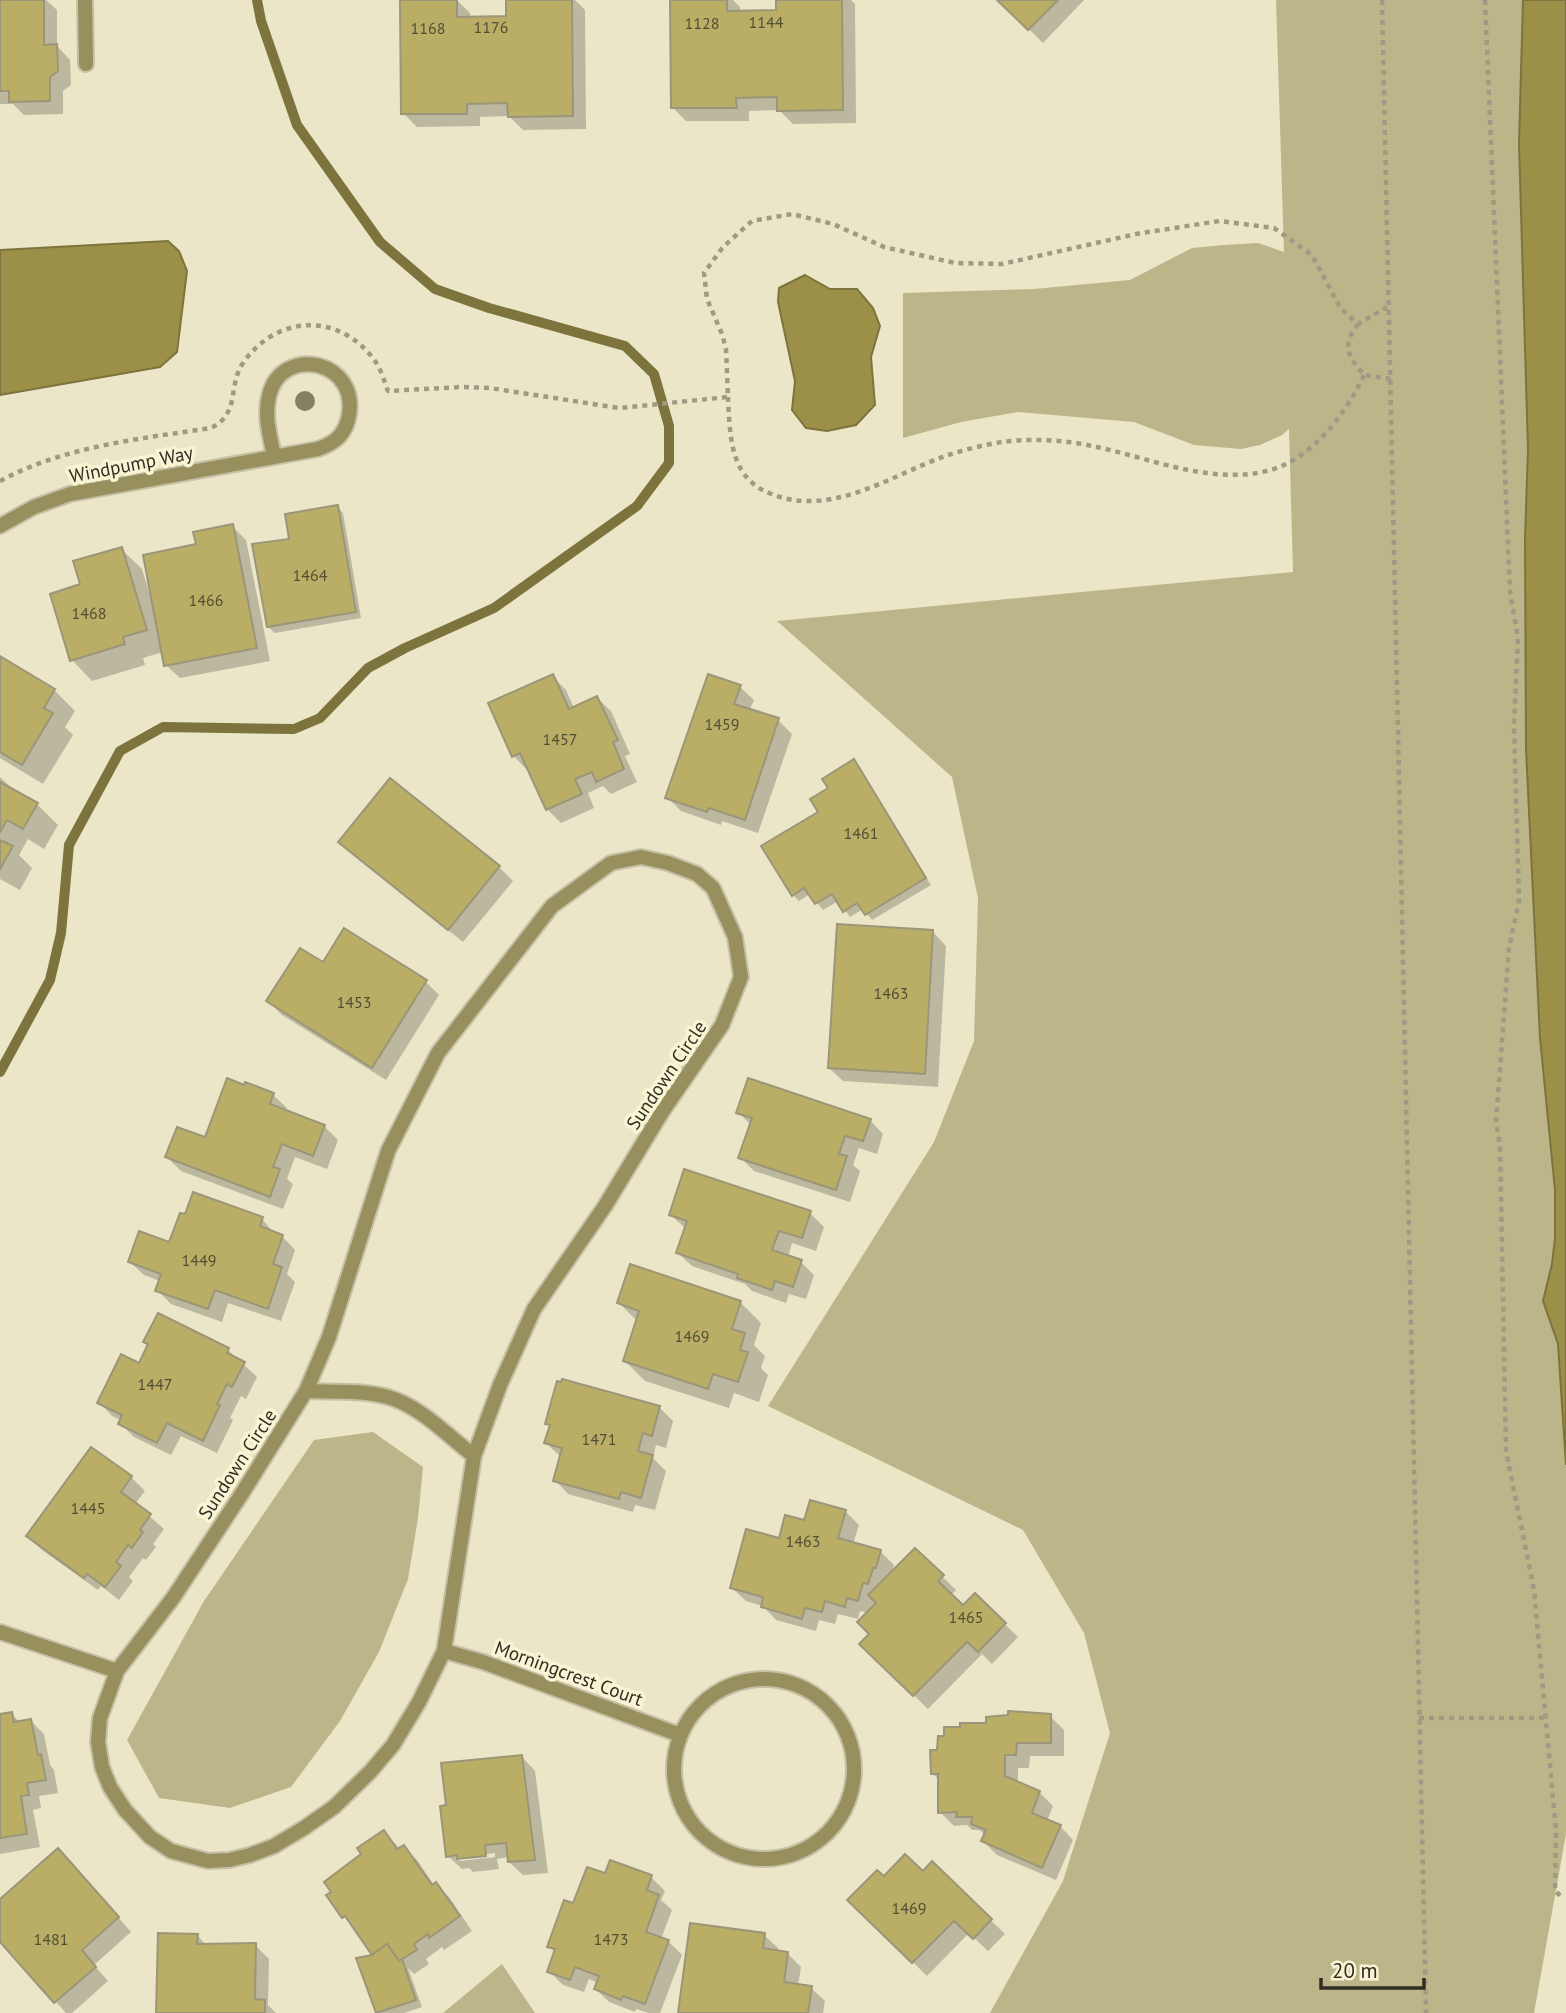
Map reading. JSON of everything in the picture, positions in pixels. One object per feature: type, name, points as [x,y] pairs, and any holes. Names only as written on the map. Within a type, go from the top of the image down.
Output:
[{"type":"street","points":[[85,0],[86,64]]},
{"type":"street","name":"Windpump Way","points":[[0,526],[34,507],[70,494],[318,449],[340,438],[346,426],[350,402],[348,390],[343,379],[334,371],[314,364],[303,364],[290,368],[273,384],[267,416],[274,456]]},
{"type":"street","name":"Sundown Circle","points":[[641,857],[668,863],[697,874],[713,888],[735,937],[741,977],[722,1025],[662,1112],[605,1206],[534,1309],[500,1385],[474,1456],[444,1651],[419,1702],[393,1745],[334,1807],[274,1846],[229,1860],[208,1861],[171,1851],[150,1838],[135,1823],[110,1787],[102,1767],[98,1742],[100,1717],[117,1671],[180,1586],[244,1491],[306,1391],[329,1337],[388,1151],[438,1053],[552,906],[611,863],[641,857]]},
{"type":"street","points":[[306,1391],[390,1397],[415,1410],[474,1456]]},
{"type":"street","points":[[0,1632],[117,1671]]},
{"type":"street","name":"Morningcrest Court","points":[[444,1651],[483,1662],[680,1735]]},
{"type":"street","points":[[753,1679],[779,1680],[803,1687],[825,1702],[841,1721],[852,1745],[855,1766],[853,1788],[845,1810],[832,1829],[814,1844],[797,1853],[779,1858],[752,1859],[726,1850],[703,1835],[686,1814],[676,1789],[674,1761],[680,1735],[692,1715],[708,1698],[729,1686],[753,1679]]},
{"type":"path","points":[[1382,0],[1426,2013]]},
{"type":"path","points":[[1486,0],[1510,592],[1518,638],[1514,723],[1519,901],[1510,948],[1496,1122],[1500,1146],[1506,1451],[1534,1590],[1556,1831],[1555,1891],[1563,1898]]},
{"type":"path","points":[[1358,324],[1341,309],[1312,255],[1274,228],[1220,220],[1140,233],[1002,264],[955,263],[884,247],[833,225],[792,214],[752,221],[723,247],[704,273],[706,299],[726,349],[731,441],[738,466],[758,489],[811,501],[863,491],[962,451],[1043,440],[1096,446],[1199,471],[1225,474],[1259,472],[1288,463],[1303,454],[1347,405],[1364,375]]},
{"type":"path","points":[[1387,307],[1358,324],[1350,336],[1348,349],[1354,364],[1364,375],[1391,379]]},
{"type":"path","points":[[0,481],[22,469],[70,453],[211,428],[228,415],[241,365],[255,349],[284,329],[314,324],[331,327],[348,335],[362,347],[376,362],[388,391],[490,388],[618,408],[728,397]]},
{"type":"path","points":[[1419,1718],[1546,1718]]},
{"type":"shaded area","points":[[1276,0],[1523,0],[1528,450],[1525,538],[1526,749],[1540,1038],[1555,1190],[1555,1238],[1543,1301],[1558,1344],[1566,1465],[1566,1834],[1534,2013],[990,2013],[1063,1881],[1110,1733],[1084,1633],[1023,1530],[768,1406],[934,1142],[974,1041],[978,898],[952,777],[777,621],[1293,572],[1289,429],[1260,445],[1241,449],[1194,445],[1134,422],[1018,412],[961,422],[903,438],[903,293],[1034,289],[1130,280],[1192,248],[1258,243],[1284,252]]},
{"type":"shaded area","points":[[1523,0],[1566,0],[1566,1465],[1558,1344],[1543,1301],[1555,1238],[1555,1190],[1540,1038],[1526,749],[1525,538],[1528,450],[1519,144]]},
{"type":"shaded area","points":[[168,241],[179,251],[187,271],[177,352],[160,367],[0,395],[0,250]]},
{"type":"shaded area","points":[[805,275],[830,289],[857,289],[873,308],[880,326],[871,357],[875,405],[856,425],[827,431],[806,428],[792,410],[795,381],[778,302],[779,288]]},
{"type":"shaded area","points":[[373,1432],[423,1467],[418,1518],[408,1579],[379,1652],[340,1721],[291,1787],[230,1808],[159,1798],[127,1740],[204,1601],[314,1440]]},
{"type":"shaded area","points":[[502,1964],[535,2013],[443,2013]]},
{"type":"building","points":[[0,0],[44,0],[44,45],[57,44],[58,71],[50,77],[50,101],[9,102],[9,91],[0,91]]},
{"type":"building","points":[[400,0],[457,0],[457,17],[506,16],[506,0],[572,0],[573,116],[508,117],[507,103],[467,104],[467,114],[401,114]]},
{"type":"building","points":[[670,0],[727,0],[727,11],[776,10],[776,0],[842,0],[843,110],[777,111],[777,97],[736,98],[737,108],[671,108]]},
{"type":"building","points":[[997,0],[1058,0],[1028,30]]},
{"type":"building","points":[[338,505],[356,612],[267,627],[252,544],[289,539],[285,514]]},
{"type":"building","points":[[233,524],[257,648],[164,666],[143,555],[196,544],[193,532]]},
{"type":"building","points":[[122,547],[147,630],[123,637],[125,644],[70,661],[50,594],[80,584],[73,561]]},
{"type":"building","points":[[0,656],[55,689],[44,708],[53,713],[22,765],[0,752]]},
{"type":"building","points":[[553,674],[569,709],[597,696],[618,740],[613,742],[624,769],[596,782],[592,772],[575,779],[582,794],[546,810],[520,753],[512,757],[488,703]]},
{"type":"building","points":[[708,674],[741,685],[734,704],[779,718],[745,820],[709,808],[707,812],[665,798]]},
{"type":"building","points":[[854,759],[926,878],[865,915],[857,903],[843,912],[832,894],[815,904],[804,888],[792,896],[761,846],[818,812],[810,799],[828,788],[822,779]]},
{"type":"building","points":[[390,778],[500,866],[448,930],[338,842]]},
{"type":"building","points":[[0,782],[38,803],[23,829],[7,820],[0,832]]},
{"type":"building","points":[[0,840],[13,846],[0,869]]},
{"type":"building","points":[[837,924],[933,930],[925,1074],[828,1068]]},
{"type":"building","points":[[344,928],[427,980],[372,1068],[266,1001],[300,948],[323,962]]},
{"type":"building","points":[[227,1078],[274,1093],[270,1104],[325,1125],[313,1156],[282,1144],[273,1167],[280,1169],[270,1197],[165,1157],[177,1127],[205,1137]]},
{"type":"building","points":[[748,1078],[871,1119],[863,1141],[845,1136],[839,1154],[847,1156],[836,1190],[738,1158],[752,1118],[736,1113]]},
{"type":"building","points":[[684,1169],[811,1211],[802,1238],[779,1231],[772,1250],[802,1260],[793,1287],[775,1281],[772,1290],[737,1278],[738,1274],[676,1253],[687,1221],[669,1215]]},
{"type":"building","points":[[193,1192],[263,1217],[260,1226],[283,1235],[273,1264],[282,1267],[268,1309],[215,1290],[208,1309],[155,1291],[161,1274],[128,1262],[139,1231],[169,1242],[180,1213],[185,1214]]},
{"type":"building","points":[[630,1264],[741,1301],[732,1329],[745,1333],[740,1350],[748,1352],[738,1382],[713,1374],[708,1389],[623,1361],[639,1311],[617,1303]]},
{"type":"building","points":[[158,1313],[229,1348],[227,1353],[245,1362],[232,1387],[227,1384],[203,1441],[167,1423],[157,1443],[118,1424],[122,1415],[97,1403],[121,1354],[139,1363],[148,1344],[143,1342]]},
{"type":"building","points":[[562,1379],[660,1406],[652,1436],[643,1433],[638,1451],[653,1455],[641,1498],[621,1492],[619,1499],[553,1481],[562,1448],[544,1443],[550,1425],[545,1424],[557,1381],[561,1382]]},
{"type":"building","points":[[91,1447],[132,1476],[121,1492],[151,1514],[132,1548],[128,1545],[116,1562],[121,1566],[105,1587],[87,1574],[84,1578],[26,1536]]},
{"type":"building","points":[[810,1500],[846,1510],[838,1538],[881,1550],[868,1584],[863,1583],[858,1601],[847,1598],[845,1607],[825,1601],[822,1612],[805,1608],[802,1619],[761,1607],[763,1597],[730,1588],[746,1529],[779,1538],[785,1515],[804,1520]]},
{"type":"building","points":[[915,1548],[944,1575],[938,1581],[963,1605],[975,1593],[1006,1623],[978,1652],[967,1642],[913,1696],[859,1644],[869,1634],[857,1622],[876,1603],[868,1595]]},
{"type":"building","points":[[1008,1711],[1051,1714],[1051,1743],[1017,1743],[1016,1755],[1005,1755],[1005,1776],[1040,1791],[1032,1813],[1061,1825],[1042,1868],[981,1841],[986,1830],[971,1824],[972,1817],[956,1817],[957,1812],[938,1813],[938,1774],[931,1774],[930,1750],[937,1750],[938,1736],[944,1736],[944,1727],[960,1727],[960,1723],[986,1723],[986,1717],[1008,1715]]},
{"type":"building","points":[[12,1712],[14,1722],[31,1719],[46,1780],[27,1783],[29,1795],[21,1796],[27,1834],[0,1838],[0,1714]]},
{"type":"building","points":[[522,1755],[535,1860],[508,1862],[506,1843],[485,1845],[486,1856],[457,1859],[457,1855],[446,1857],[440,1806],[446,1805],[441,1763]]},
{"type":"building","points":[[384,1830],[397,1849],[404,1845],[432,1885],[436,1882],[460,1916],[429,1938],[428,1934],[414,1944],[417,1950],[399,1961],[387,1944],[372,1955],[345,1916],[342,1918],[326,1895],[331,1892],[324,1882],[361,1854],[357,1848]]},
{"type":"building","points":[[58,1848],[119,1917],[82,1950],[96,1967],[54,2003],[0,1942],[0,1899]]},
{"type":"building","points":[[905,1854],[923,1871],[932,1861],[992,1919],[973,1939],[954,1921],[912,1963],[847,1900],[877,1870],[884,1876]]},
{"type":"building","points":[[610,1860],[652,1875],[647,1890],[659,1895],[646,1932],[669,1940],[645,2004],[623,1996],[621,2000],[594,1989],[599,1976],[575,1967],[570,1980],[547,1972],[555,1949],[547,1947],[564,1900],[573,1903],[587,1867],[605,1873]]},
{"type":"building","points":[[690,1923],[765,1933],[763,1948],[788,1952],[784,1982],[812,1986],[808,2013],[678,2013]]},
{"type":"building","points":[[158,1933],[198,1934],[197,1944],[256,1943],[255,1999],[265,2000],[265,2013],[156,2013]]},
{"type":"building","points":[[387,1944],[399,1961],[402,1959],[416,2000],[376,2013],[356,1958],[372,1955]]},
{"type":"waterway","points":[[0,1072],[50,980],[61,933],[69,845],[120,751],[163,727],[294,729],[320,718],[368,668],[405,648],[494,608],[637,506],[669,463],[669,426],[654,374],[625,346],[489,308],[435,289],[380,242],[297,125],[261,21],[257,0]]}]
